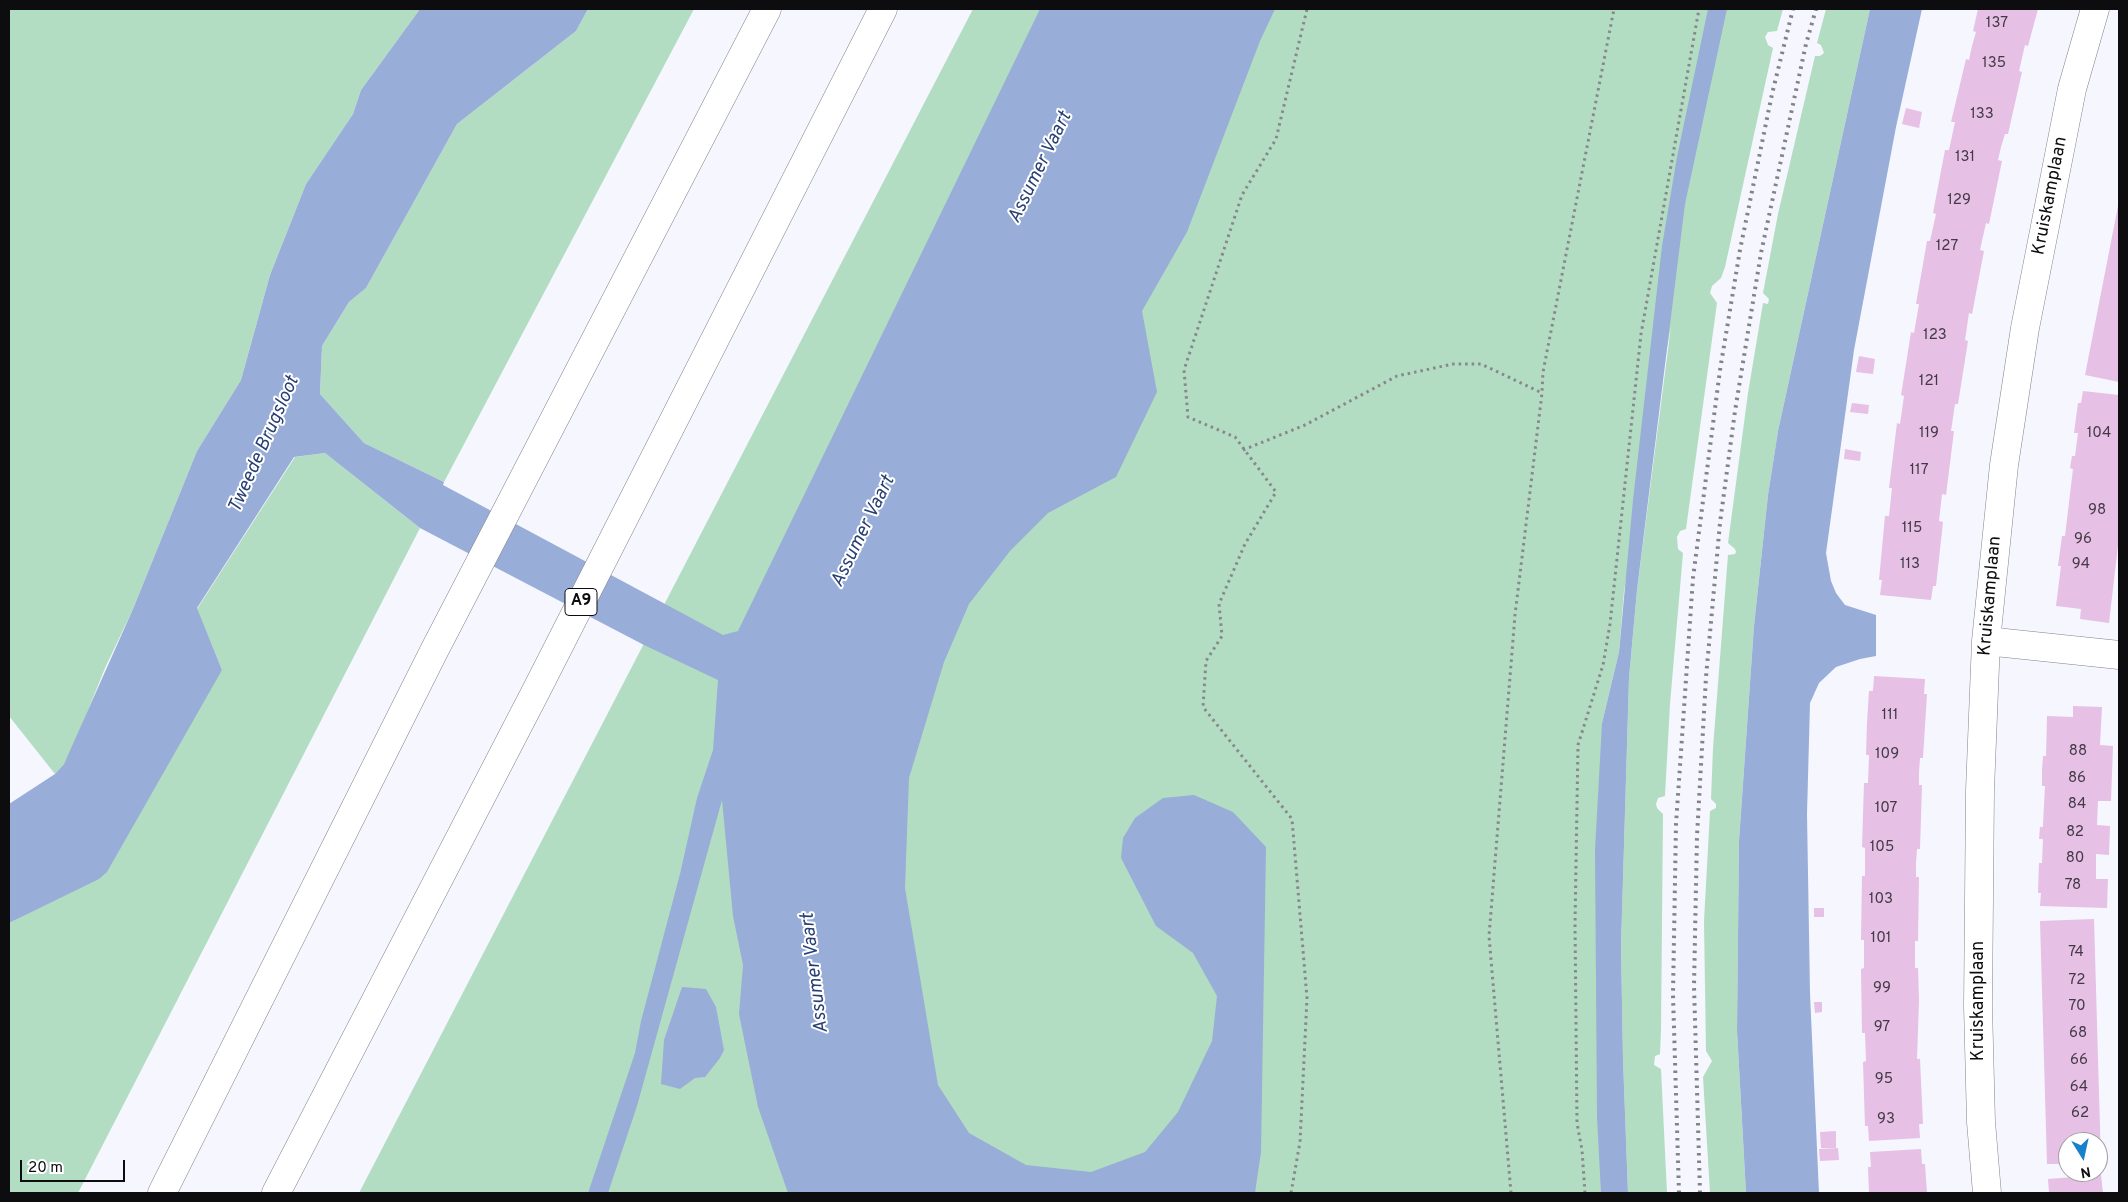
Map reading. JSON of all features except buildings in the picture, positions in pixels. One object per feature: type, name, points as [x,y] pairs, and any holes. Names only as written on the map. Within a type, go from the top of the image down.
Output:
[{"type":"main road","points":[[162,1193],[434,650],[767,9]]},
{"type":"main road","name":"A9","points":[[276,1193],[536,691],[883,9]]},
{"type":"main road","name":"Kruiskamplaan","points":[[1987,1193],[1981,1122],[1978,1006],[1980,790],[1986,640],[2004,465],[2025,328],[2072,89],[2095,9]]},
{"type":"main road","points":[[1986,640],[2119,655]]},
{"type":"path","points":[[1291,1193],[1300,1142],[1307,998],[1292,819],[1203,707],[1206,660],[1222,636],[1219,604],[1244,544],[1276,492],[1243,450],[1236,437],[1188,417],[1184,370],[1242,195],[1276,140],[1307,9]]},
{"type":"path","points":[[1511,1193],[1489,936],[1515,615],[1543,372],[1614,9]]},
{"type":"path","points":[[1585,1193],[1582,1150],[1577,1123],[1575,924],[1578,744],[1603,665],[1610,624],[1641,334],[1698,9]]},
{"type":"path","points":[[1243,450],[1305,425],[1397,376],[1453,364],[1481,364],[1542,393]]},
{"type":"green space","points":[[9,9],[420,9],[361,90],[353,114],[306,184],[270,275],[241,380],[197,451],[133,609],[105,668],[76,740],[64,764],[55,774],[9,716]]},
{"type":"green space","points":[[588,9],[694,9],[444,482],[364,443],[320,394],[322,346],[349,302],[366,288],[457,124],[576,31]]},
{"type":"green space","points":[[973,9],[1783,9],[1777,31],[1768,32],[1765,37],[1768,45],[1773,48],[1725,267],[1721,278],[1712,286],[1710,293],[1717,303],[1686,529],[1680,531],[1677,537],[1678,549],[1683,553],[1670,704],[1665,796],[1658,798],[1656,804],[1663,814],[1661,1030],[1660,1054],[1655,1056],[1654,1065],[1661,1069],[1667,1193],[1628,1193],[1621,946],[1629,678],[1637,590],[1671,326],[1624,591],[1619,652],[1602,723],[1626,1193],[359,1193]]},
{"type":"green space","points":[[1826,9],[1870,9],[1778,431],[1768,495],[1754,626],[1739,841],[1737,1030],[1746,1193],[1710,1193],[1703,1077],[1712,1061],[1706,1051],[1704,921],[1710,811],[1716,808],[1716,804],[1711,799],[1713,748],[1728,555],[1735,554],[1736,552],[1728,543],[1748,393],[1763,303],[1768,304],[1769,299],[1763,293],[1778,214],[1815,56],[1820,56],[1824,53],[1821,45],[1817,43]]},
{"type":"green space","points":[[325,453],[420,528],[78,1193],[9,1193],[9,923],[36,909],[222,670],[197,609],[295,457]]},
{"type":"water","points":[[420,9],[588,9],[576,31],[457,124],[366,288],[349,302],[322,346],[320,394],[364,443],[444,482],[443,485],[723,635],[738,631],[1040,9],[1275,9],[1260,41],[1187,232],[1142,311],[1157,392],[1116,477],[1048,513],[1010,551],[969,604],[944,662],[909,778],[905,888],[938,1085],[969,1133],[1026,1165],[1091,1172],[1145,1152],[1178,1112],[1212,1041],[1217,996],[1193,953],[1156,926],[1121,858],[1123,838],[1135,818],[1163,798],[1194,795],[1233,812],[1266,847],[1261,1152],[1255,1193],[788,1193],[758,1107],[739,1014],[743,965],[733,916],[722,800],[637,1106],[608,1193],[588,1193],[635,1053],[641,1021],[680,874],[697,798],[713,750],[718,680],[644,645],[420,528],[325,453],[294,457],[197,608],[222,670],[107,872],[99,879],[9,923],[9,804],[55,774],[64,764],[133,609],[197,451],[241,380],[270,275],[306,184],[353,114],[361,90]]},
{"type":"water","points":[[1708,9],[1727,9],[1685,204],[1637,590],[1629,678],[1621,946],[1628,1193],[1601,1193],[1597,1117],[1595,850],[1602,723],[1619,652],[1633,500],[1662,246],[1677,157]]},
{"type":"water","points":[[1870,9],[1922,9],[1896,127],[1854,350],[1826,553],[1831,581],[1836,593],[1845,605],[1876,615],[1876,656],[1836,667],[1819,683],[1810,703],[1807,814],[1810,994],[1819,1193],[1746,1193],[1737,1030],[1739,841],[1754,626],[1768,495],[1778,431]]},
{"type":"water","points":[[682,987],[706,989],[716,1007],[724,1050],[705,1077],[695,1078],[680,1089],[661,1084],[664,1040]]},
{"type":"railway","points":[[1679,1193],[1673,995],[1676,824],[1693,578],[1720,370],[1740,250],[1772,94],[1793,9]]},
{"type":"railway","points":[[1700,1193],[1694,986],[1697,836],[1706,677],[1720,523],[1735,411],[1761,253],[1806,44],[1816,9]]},
{"type":"water label","name":"Assumer Vaart","points":[[1041,168]]},
{"type":"water label","name":"Tweede Brugsloot","points":[[265,445]]},
{"type":"water label","name":"Assumer Vaart","points":[[864,532]]},
{"type":"water label","name":"Assumer Vaart","points":[[816,973]]}]
